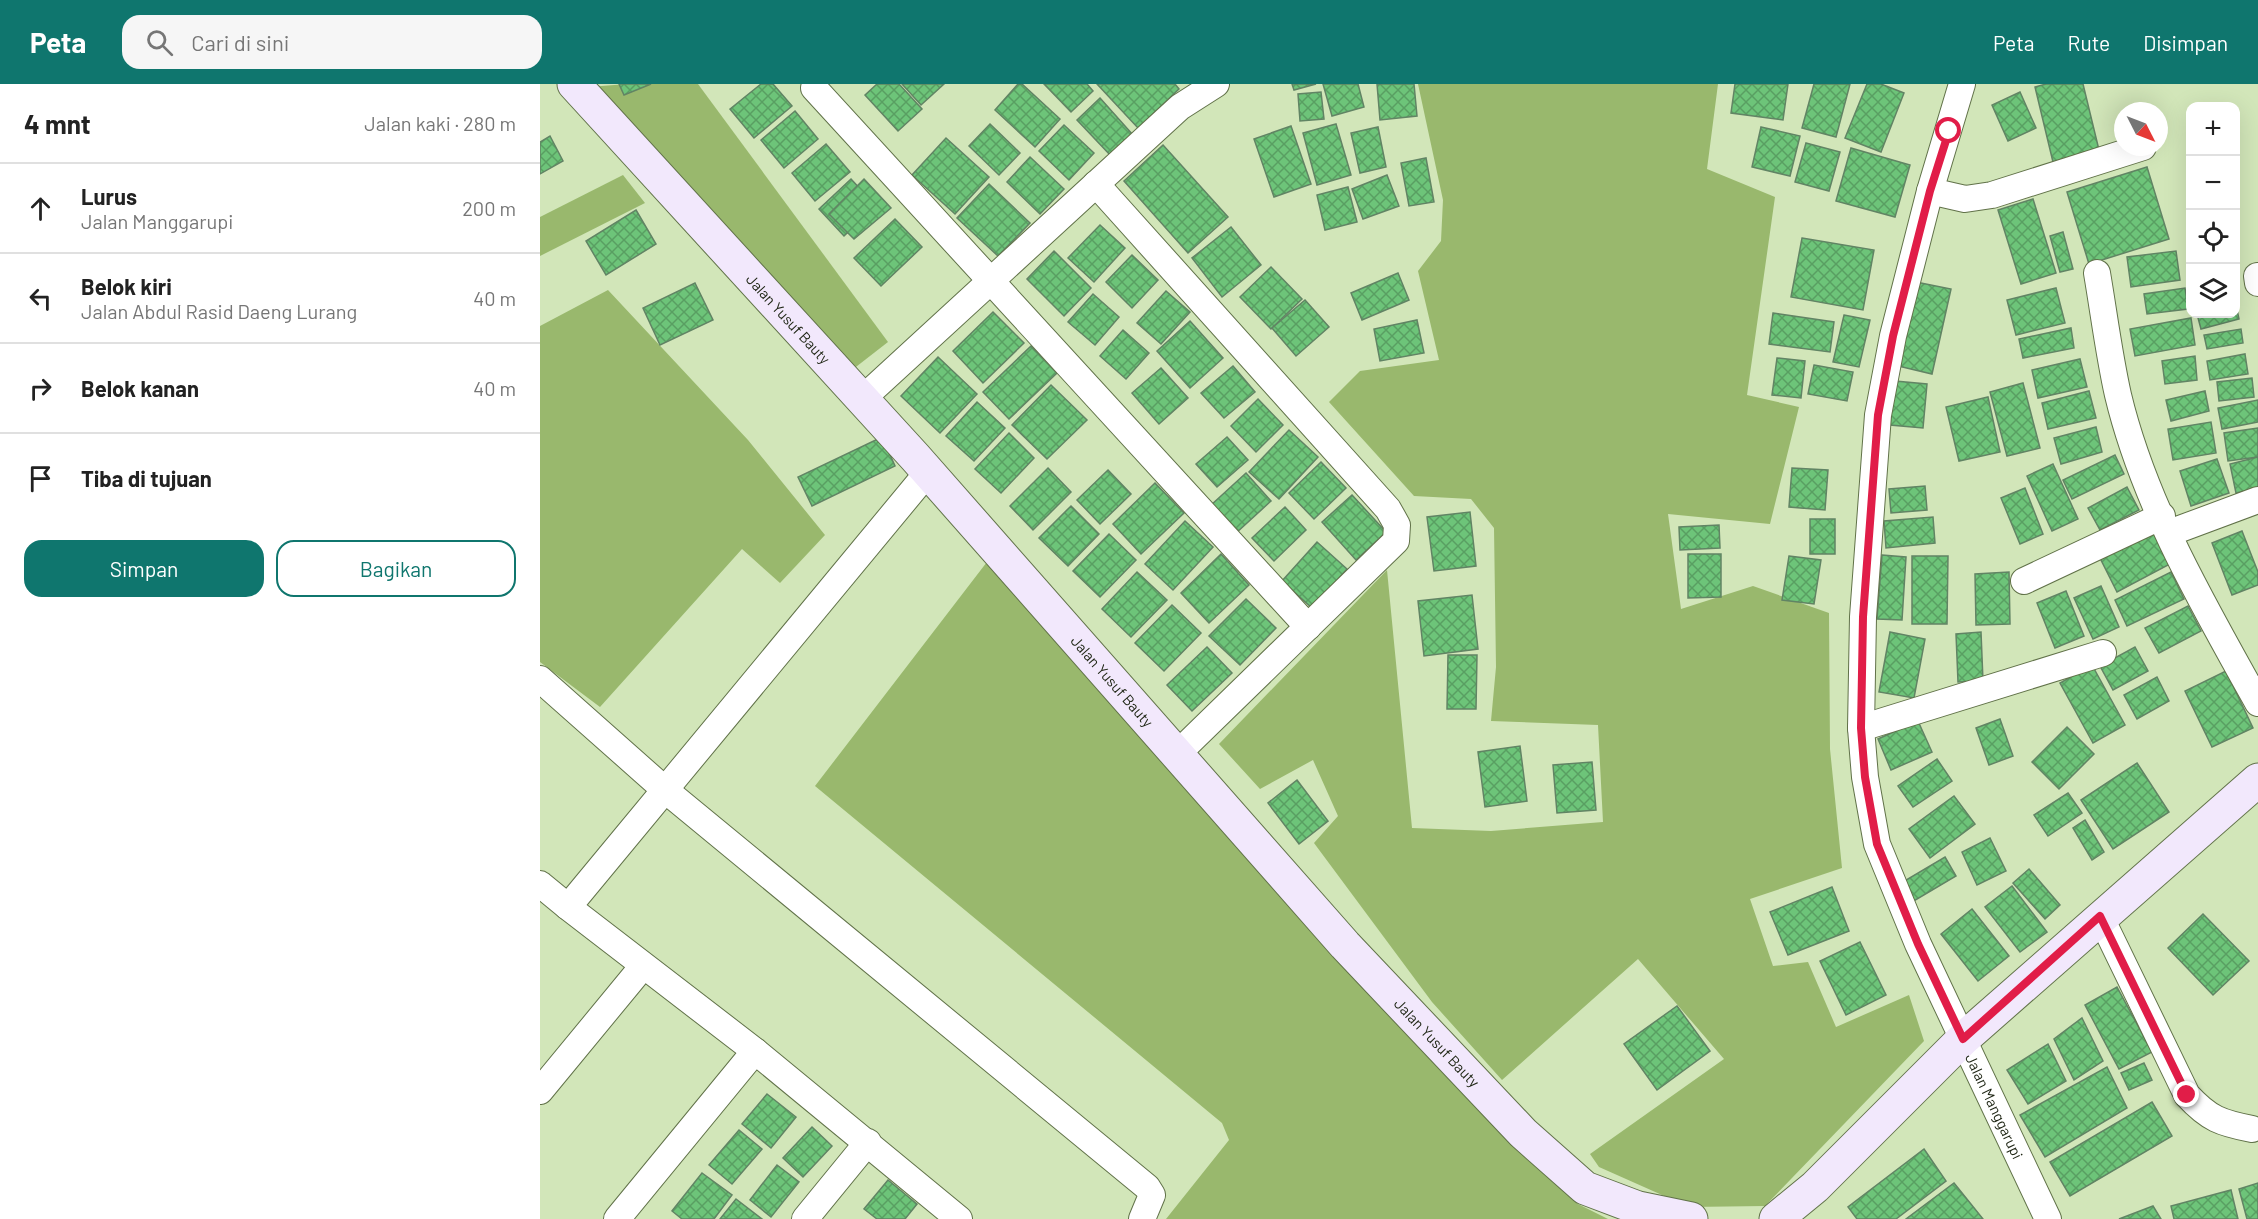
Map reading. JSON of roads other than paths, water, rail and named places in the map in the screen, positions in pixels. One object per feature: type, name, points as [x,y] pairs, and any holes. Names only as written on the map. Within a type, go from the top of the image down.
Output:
[{"type":"street","name":"Jalan Yusuf Bauty","points":[[574,84],[928,472],[1345,945],[1523,1133],[1585,1188],[1638,1208],[1691,1219]]},
{"type":"street","points":[[861,400],[1180,107],[1216,84]]},
{"type":"street","name":"Jalan Manggarupi","points":[[1962,84],[1949,196],[1893,336],[1878,415],[1863,617],[1861,728],[1865,777],[1877,844],[1918,944],[2048,1219]]},
{"type":"street","points":[[814,88],[1308,627]]},
{"type":"street","points":[[1949,196],[1992,195],[2115,156]]},
{"type":"street","points":[[1096,184],[1388,509],[1397,525],[1396,541],[1176,756]]},
{"type":"street","points":[[2097,273],[2118,395],[2139,461],[2165,524],[2258,703]]},
{"type":"street","points":[[568,907],[928,472]]},
{"type":"street","points":[[2024,581],[2165,524],[2258,500]]},
{"type":"street","points":[[1861,728],[2103,653]]},
{"type":"street","points":[[540,679],[664,789],[1147,1187],[1152,1195],[1147,1212],[1142,1219]]},
{"type":"street","points":[[1780,1218],[1963,1039],[2100,916],[2258,780]]},
{"type":"street","points":[[540,884],[755,1051],[959,1219]]},
{"type":"street","points":[[2100,916],[2187,1095],[2203,1112],[2221,1123],[2252,1130]]},
{"type":"street","points":[[540,1091],[643,966]]},
{"type":"street","points":[[617,1219],[755,1051]]},
{"type":"street","points":[[805,1219],[868,1142]]}]
